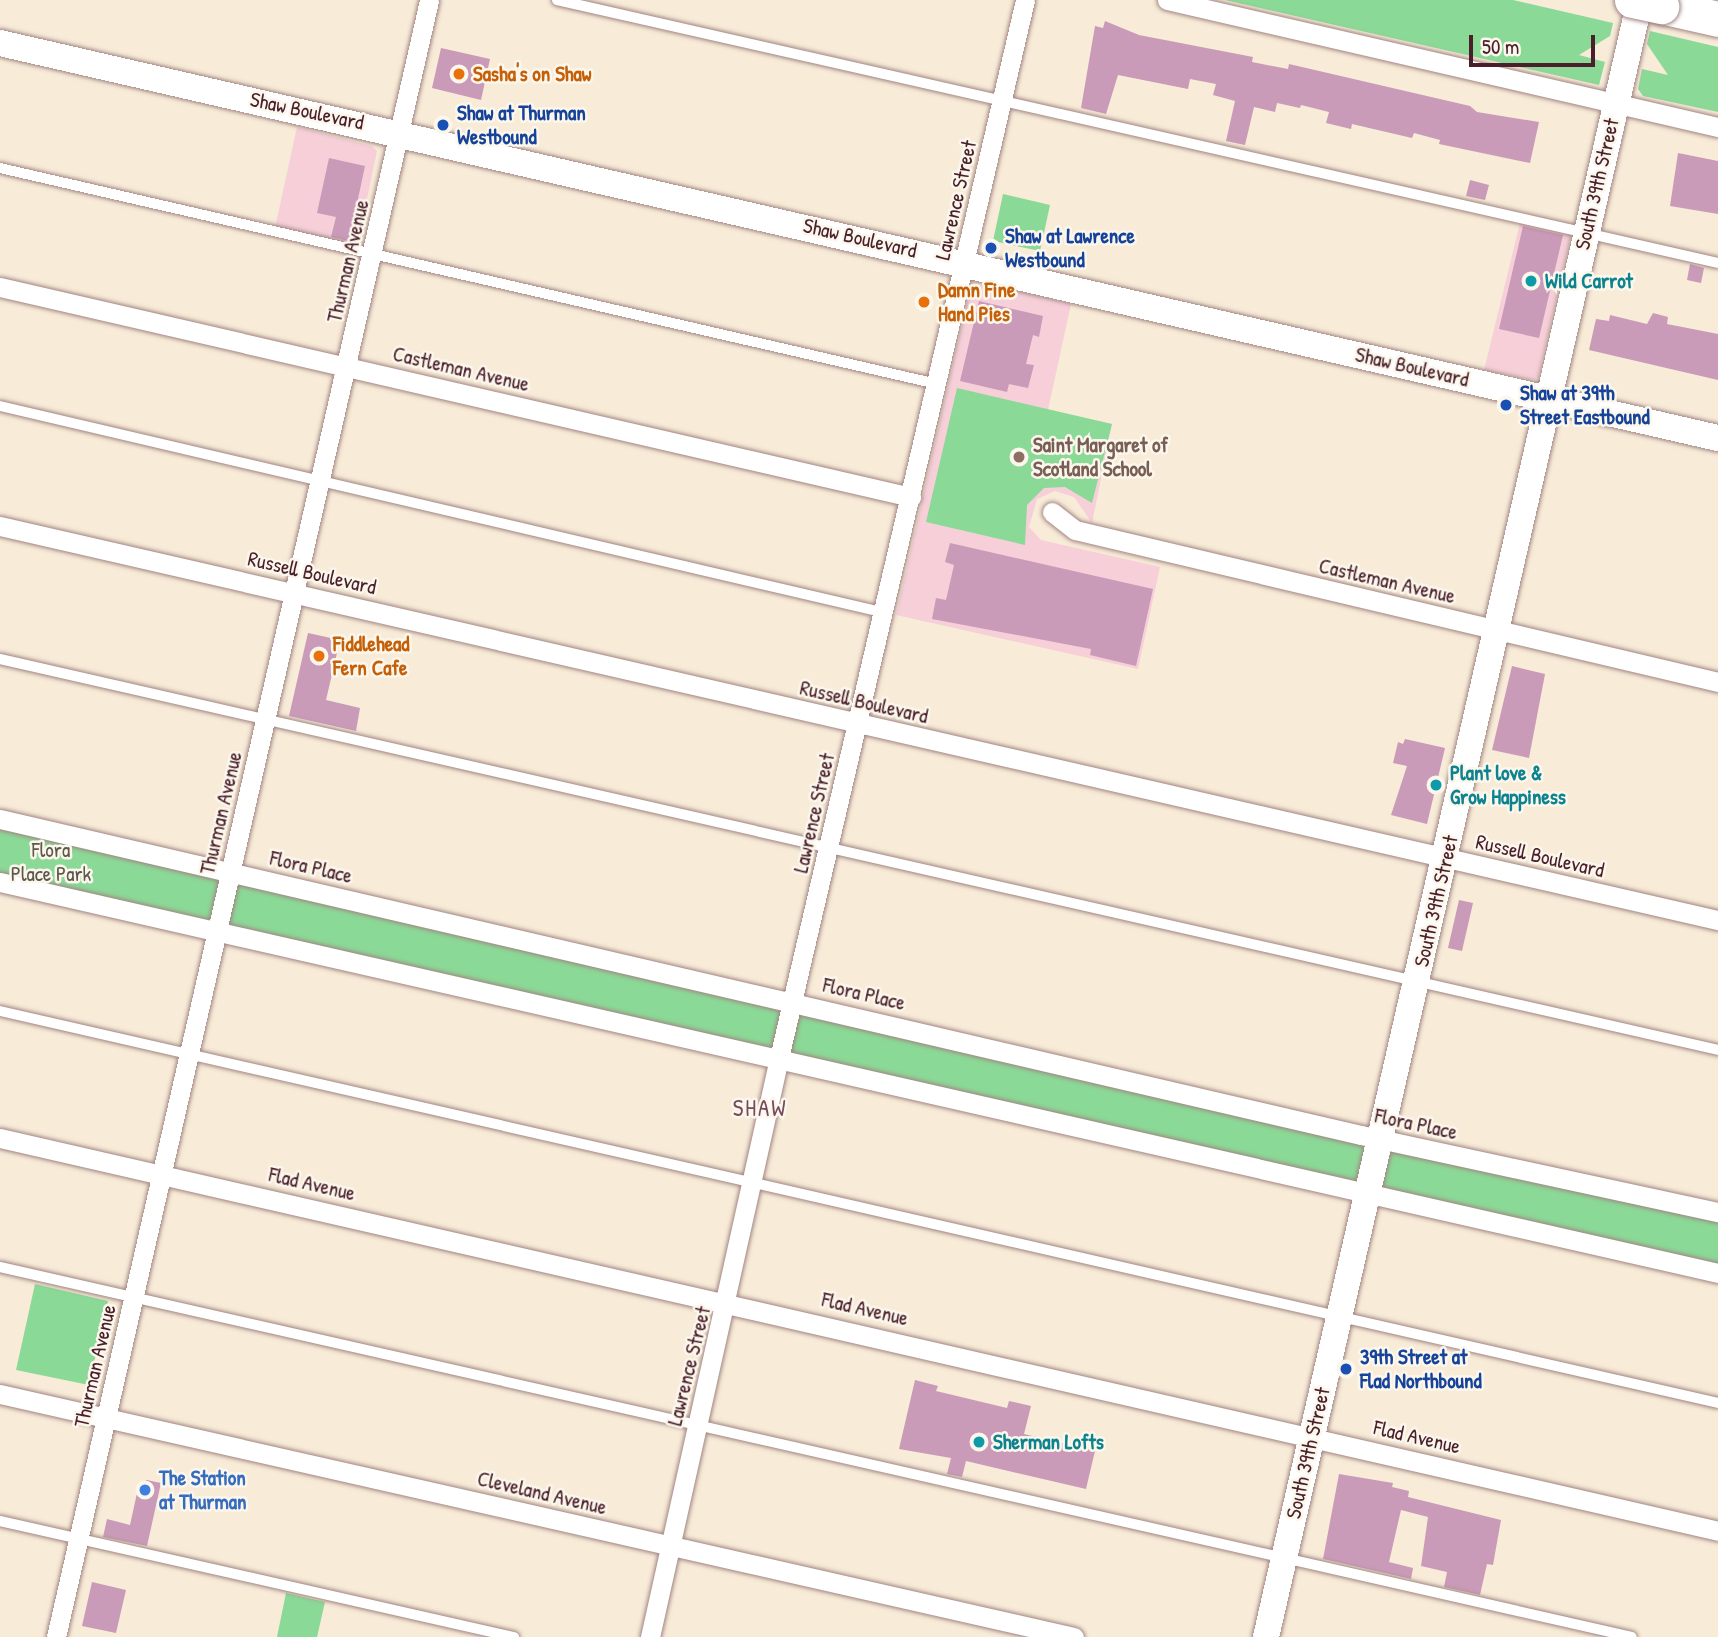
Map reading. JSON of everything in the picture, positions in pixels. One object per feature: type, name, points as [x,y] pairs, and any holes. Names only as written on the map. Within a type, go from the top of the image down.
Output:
[{"type":"highway","points":[[1644,2],[1718,19]]},
{"type":"street","name":"Thurman Avenue","points":[[57,1637],[216,932],[348,366],[429,0]]},
{"type":"street","name":"Lawrence Street","points":[[650,1637],[728,1301],[751,1180],[831,846],[857,724],[886,613],[1025,0]]},
{"type":"street","points":[[1167,0],[1718,127]]},
{"type":"street","name":"South 39th Street","points":[[1266,1637],[1418,981],[1586,232],[1616,104],[1644,2]]},
{"type":"street","name":"Shaw Boulevard","points":[[0,43],[401,132],[1718,438]]},
{"type":"street","name":"Castleman Avenue","points":[[0,287],[911,497]]},
{"type":"street","name":"Castleman Avenue","points":[[1052,512],[1075,530],[1718,681]]},
{"type":"street","name":"Russell Boulevard","points":[[0,526],[1718,920]]},
{"type":"street","name":"Flora Place","points":[[0,818],[793,1000],[1381,1139],[1718,1212]]},
{"type":"street","points":[[0,882],[1718,1273]]},
{"type":"street","name":"Flad Avenue","points":[[0,1138],[728,1301],[1718,1531]]},
{"type":"street","name":"Cleveland Avenue","points":[[0,1394],[1073,1637]]},
{"type":"lane","points":[[557,0],[1718,263]]},
{"type":"lane","points":[[0,168],[937,384]]},
{"type":"lane","points":[[0,406],[322,478],[886,613]]},
{"type":"lane","points":[[0,659],[1718,1050]]},
{"type":"lane","points":[[0,1011],[751,1180],[1718,1404]]},
{"type":"lane","points":[[0,1267],[698,1422],[1632,1637]]},
{"type":"lane","points":[[0,1521],[514,1637]]},
{"type":"shaded area","points":[[297,127],[372,146],[377,151],[357,247],[275,228]]},
{"type":"shaded area","points":[[1520,223],[1571,234],[1538,378],[1534,380],[1484,370]]},
{"type":"shaded area","name":"Saint Margaret of Scotland School","points":[[984,283],[1071,304],[1048,410],[1112,424],[1092,523],[1074,497],[1055,491],[1037,499],[1029,527],[1041,540],[1160,567],[1138,669],[896,615],[969,294]]},
{"type":"green space","points":[[1225,0],[1513,0],[1613,23],[1610,36],[1579,55],[1605,62],[1599,85]]},
{"type":"green space","points":[[1650,31],[1718,47],[1718,112],[1643,96],[1638,89],[1642,69],[1668,75],[1647,44]]},
{"type":"green space","points":[[1003,194],[1050,205],[1040,251],[993,241]]},
{"type":"green space","points":[[957,388],[1112,424],[1092,503],[1065,487],[1044,488],[1027,505],[1025,545],[926,522]]},
{"type":"green space","name":"Flora Place Park","points":[[0,819],[1718,1212],[1718,1273],[0,882]]},
{"type":"green space","points":[[35,1284],[108,1301],[89,1385],[16,1370]]},
{"type":"green space","points":[[286,1593],[325,1602],[317,1637],[277,1637]]},
{"type":"building","points":[[1105,21],[1139,35],[1253,57],[1252,62],[1288,69],[1289,64],[1470,106],[1477,112],[1539,122],[1530,163],[1439,144],[1440,140],[1414,133],[1412,138],[1352,124],[1351,129],[1326,123],[1329,112],[1301,105],[1300,108],[1277,103],[1275,112],[1254,107],[1245,145],[1226,141],[1235,101],[1213,95],[1216,84],[1190,79],[1188,89],[1118,75],[1106,114],[1081,108],[1095,26],[1103,28]]},
{"type":"building","points":[[441,48],[490,59],[481,100],[432,88]]},
{"type":"building","points":[[1678,153],[1718,161],[1718,214],[1670,206]]},
{"type":"building","points":[[329,158],[365,166],[349,241],[331,237],[336,217],[317,213]]},
{"type":"building","points":[[1470,180],[1489,185],[1485,200],[1466,196]]},
{"type":"building","name":"Wild Carrot","points":[[1523,226],[1563,235],[1539,338],[1499,329]]},
{"type":"building","points":[[1690,264],[1704,268],[1701,283],[1687,280]]},
{"type":"building","points":[[979,301],[1043,316],[1039,337],[1033,335],[1026,364],[1034,365],[1028,388],[1009,384],[1007,392],[960,381]]},
{"type":"building","points":[[1653,313],[1668,317],[1667,324],[1718,334],[1718,380],[1589,350],[1596,319],[1609,321],[1610,315],[1647,324]]},
{"type":"building","points":[[950,543],[1153,589],[1136,666],[1090,655],[1091,649],[932,619],[936,598],[946,600],[954,565],[945,562]]},
{"type":"building","points":[[308,633],[340,640],[326,700],[360,708],[356,731],[289,716]]},
{"type":"building","points":[[1512,666],[1545,674],[1529,758],[1492,750]]},
{"type":"building","points":[[1405,739],[1445,748],[1427,824],[1391,815],[1407,766],[1393,763],[1398,742],[1403,744]]},
{"type":"building","points":[[1459,900],[1473,903],[1462,951],[1448,948]]},
{"type":"building","name":"Sherman Lofts","points":[[915,1380],[938,1386],[936,1391],[1007,1408],[1009,1401],[1031,1406],[1024,1434],[1095,1451],[1086,1489],[966,1461],[962,1477],[947,1474],[951,1458],[899,1449]]},
{"type":"building","points":[[1339,1474],[1393,1483],[1392,1487],[1409,1491],[1408,1497],[1501,1520],[1493,1565],[1487,1564],[1480,1595],[1444,1587],[1447,1572],[1421,1566],[1428,1517],[1401,1510],[1389,1562],[1413,1568],[1411,1579],[1323,1559]]},
{"type":"building","points":[[147,1480],[161,1483],[147,1546],[103,1537],[107,1519],[130,1525],[139,1484]]},
{"type":"building","points":[[92,1582],[126,1590],[116,1633],[82,1626]]},
{"type":"place","name":"Sasha's on Shaw","points":[[459,74]]},
{"type":"place","name":"Shaw at Thurman Westbound","points":[[443,125]]},
{"type":"place","name":"Shaw at Lawrence Westbound","points":[[991,248]]},
{"type":"place","name":"Wild Carrot","points":[[1531,281]]},
{"type":"place","name":"Damn Fine Hand Pies","points":[[924,302]]},
{"type":"place","name":"Shaw at 39th Street Eastbound","points":[[1506,405]]},
{"type":"place","name":"Saint Margaret of Scotland School","points":[[1019,457]]},
{"type":"place","name":"Fiddlehead Fern Cafe","points":[[319,656]]},
{"type":"place","name":"Plant love & Grow Happiness","points":[[1436,785]]},
{"type":"place","name":"39th Street at Flad Northbound","points":[[1346,1369]]},
{"type":"place","name":"Sherman Lofts","points":[[979,1442]]},
{"type":"place","name":"The Station at Thurman","points":[[145,1490]]},
{"type":"district","name":"SHAW","points":[[760,1108]]}]
